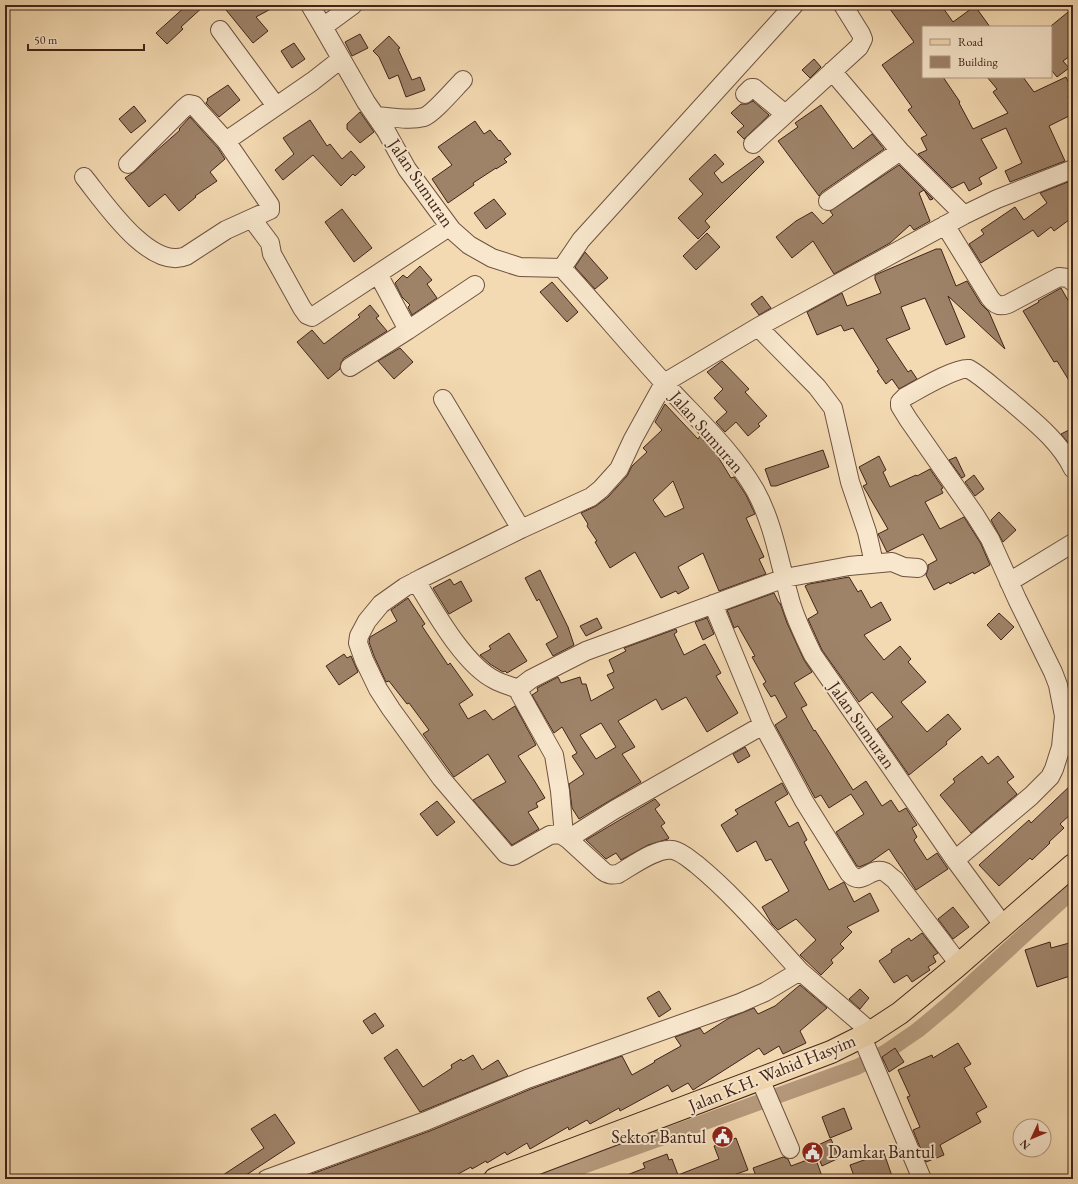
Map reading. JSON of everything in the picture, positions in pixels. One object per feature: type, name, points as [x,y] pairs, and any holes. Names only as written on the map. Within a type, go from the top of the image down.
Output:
[{"type":"main road","name":"Jalan K.H. Wahid Hasyim","points":[[495,1179],[717,1096],[762,1083],[865,1036],[900,1013],[1073,865]]},
{"type":"street","name":"Jalan Sumuran","points":[[310,5],[407,169],[449,227],[469,245],[492,258],[520,266],[562,268],[737,463],[755,490],[762,504],[797,621],[813,655],[955,860],[1003,925]]},
{"type":"street","points":[[323,27],[353,5]]},
{"type":"street","points":[[562,268],[580,240],[794,5]]},
{"type":"street","points":[[753,144],[859,47],[862,39],[861,34],[843,5]]},
{"type":"street","points":[[220,30],[276,106]]},
{"type":"street","points":[[226,141],[341,59]]},
{"type":"street","points":[[832,71],[900,151],[964,215]]},
{"type":"street","points":[[376,116],[406,118],[425,117],[463,80]]},
{"type":"street","points":[[745,94],[751,88],[754,88],[785,114]]},
{"type":"street","points":[[84,177],[115,215],[142,244],[157,254],[168,258],[179,258],[186,256],[226,230],[270,210],[270,205],[226,141],[194,105],[189,104],[183,109],[128,164]]},
{"type":"street","points":[[828,201],[900,151]]},
{"type":"street","points":[[920,1178],[872,1061],[865,1036],[800,971],[716,881],[682,853],[672,850],[664,850],[654,853],[618,874],[610,875],[603,872],[566,837],[554,834],[515,855],[512,856],[506,854],[441,778],[391,709],[378,689],[360,650],[358,643],[359,636],[367,622],[381,604],[416,581],[521,529],[591,497],[601,489],[619,468],[664,383],[758,328],[964,215],[997,199],[1073,169]]},
{"type":"street","points":[[252,219],[270,243],[272,254],[307,315],[312,317],[449,227]]},
{"type":"street","points":[[945,225],[990,298],[999,306],[1008,304],[1059,278],[1068,278],[1073,282]]},
{"type":"street","points":[[378,274],[408,330]]},
{"type":"street","points":[[350,367],[475,285]]},
{"type":"street","points":[[758,328],[817,387],[833,408],[850,482],[867,532],[874,563]]},
{"type":"street","points":[[955,860],[1043,785],[1054,769],[1061,747],[1064,716],[1058,685],[1048,661],[983,526],[908,419],[900,406],[900,402],[905,397],[950,374],[964,368],[969,369],[1047,433],[1069,460],[1073,469]]},
{"type":"street","points":[[443,400],[521,529]]},
{"type":"street","points":[[1009,582],[1073,543]]},
{"type":"street","points":[[518,689],[531,679],[586,651],[785,578],[874,563],[892,562],[904,567],[918,568]]},
{"type":"street","points":[[416,581],[444,625],[469,659],[494,680],[518,689],[554,755],[566,837]]},
{"type":"street","points":[[713,604],[763,725],[804,801],[849,873],[853,878],[859,879],[876,871],[885,872],[895,880],[959,964]]},
{"type":"street","points":[[566,837],[763,725]]},
{"type":"street","points":[[267,1179],[426,1121],[527,1079],[740,1003],[765,992],[800,971]]},
{"type":"street","points":[[762,1083],[790,1149]]},
{"type":"building","points":[[187,5],[205,5],[181,27],[183,29],[167,44],[156,33]]},
{"type":"building","points":[[222,5],[278,5],[256,17],[268,31],[253,43]]},
{"type":"building","points":[[887,5],[941,5],[953,22],[975,6],[989,26],[922,26],[922,78],[944,78],[960,102],[959,103],[973,129],[1008,113],[993,92],[997,89],[988,78],[1024,78],[1034,92],[1066,77],[1073,92],[1073,94],[1068,96],[1073,108],[1073,114],[1049,126],[1065,161],[1010,182],[1005,171],[1022,163],[1006,128],[981,139],[997,168],[979,178],[982,184],[969,191],[964,182],[952,188],[918,154],[927,150],[921,138],[927,135],[908,110],[912,107],[882,65],[914,42]]},
{"type":"building","points":[[1073,8],[1073,54],[1063,61],[1069,68],[1057,77],[1052,71],[1051,26]]},
{"type":"building","points":[[360,34],[368,48],[352,56],[345,42]]},
{"type":"building","points":[[389,36],[400,48],[398,49],[412,80],[420,77],[425,90],[406,97],[398,75],[389,79],[379,57],[373,51]]},
{"type":"building","points":[[294,43],[305,59],[292,68],[281,51]]},
{"type":"building","points":[[814,59],[821,67],[810,78],[802,70]]},
{"type":"building","points":[[228,85],[240,100],[219,117],[206,103],[208,100],[207,99]]},
{"type":"building","points":[[753,101],[769,115],[744,139],[737,132],[744,126],[731,113],[741,104],[747,104]]},
{"type":"building","points":[[821,105],[853,149],[872,134],[884,149],[822,192],[819,196],[778,141],[798,127],[795,123]]},
{"type":"building","points":[[134,106],[146,121],[131,133],[119,119]]},
{"type":"building","points":[[360,112],[374,132],[360,143],[347,129],[347,124]]},
{"type":"building","points":[[190,117],[218,148],[225,159],[210,172],[217,181],[195,196],[196,197],[179,211],[165,194],[149,207],[125,178],[135,171],[180,130],[179,129]]},
{"type":"building","points":[[310,120],[327,146],[330,144],[342,159],[351,151],[365,167],[355,176],[353,174],[341,186],[313,155],[283,180],[275,170],[294,154],[283,138]]},
{"type":"building","points":[[475,121],[484,134],[490,130],[511,154],[504,159],[507,162],[473,183],[474,185],[448,203],[432,179],[452,165],[438,147]]},
{"type":"building","points":[[715,154],[724,164],[714,173],[722,183],[759,156],[764,162],[705,221],[710,227],[698,239],[678,218],[703,194],[689,179]]},
{"type":"building","points":[[899,165],[924,190],[919,193],[930,221],[914,230],[910,225],[890,243],[834,274],[813,241],[792,258],[776,237],[796,221],[812,212],[823,224],[833,215],[830,211]]},
{"type":"building","points":[[1073,180],[1073,217],[1054,231],[1051,227],[1038,237],[1033,230],[981,263],[969,244],[984,234],[981,230],[1015,207],[1024,220],[1047,203],[1040,193]]},
{"type":"building","points":[[924,190],[933,199],[930,200]]},
{"type":"building","points":[[494,199],[506,214],[486,229],[474,213]]},
{"type":"building","points":[[342,209],[372,248],[354,262],[325,222]]},
{"type":"building","points":[[707,233],[720,247],[696,270],[683,256]]},
{"type":"building","points":[[936,249],[941,249],[956,286],[967,281],[981,304],[989,312],[1005,349],[948,296],[965,337],[946,345],[925,298],[901,307],[910,329],[886,339],[908,372],[911,370],[917,379],[899,389],[892,379],[886,384],[853,328],[844,331],[841,325],[817,335],[807,312],[842,293],[847,306],[881,293],[875,279],[875,275]]},
{"type":"building","points":[[585,252],[608,278],[595,289],[575,267]]},
{"type":"building","points":[[420,266],[432,280],[427,284],[437,298],[412,315],[408,307],[410,305],[402,297],[395,283],[403,275],[407,278]]},
{"type":"building","points":[[552,282],[578,312],[567,322],[540,292]]},
{"type":"building","points":[[1061,288],[1073,309],[1073,387],[1057,361],[1054,362],[1023,311]]},
{"type":"building","points":[[762,296],[771,308],[759,315],[751,304]]},
{"type":"building","points":[[370,305],[379,316],[376,318],[387,331],[344,358],[340,369],[328,379],[297,342],[312,330],[324,344],[360,317],[358,315]]},
{"type":"building","points":[[400,348],[413,362],[394,379],[378,361]]},
{"type":"building","points":[[722,361],[749,389],[745,392],[767,416],[758,424],[760,426],[748,436],[736,422],[725,432],[716,422],[727,412],[714,398],[723,389],[707,372]]},
{"type":"building","points":[[665,404],[698,439],[700,436],[717,455],[731,478],[734,477],[746,495],[755,514],[746,518],[764,557],[759,559],[766,574],[719,591],[703,553],[678,567],[689,588],[678,594],[676,591],[661,598],[635,552],[610,568],[581,513],[596,506],[608,497],[627,476],[632,466],[647,452],[643,448],[662,430],[655,422]],"holes":[[[673,481],[684,508],[665,517],[653,500]]]},
{"type":"building","points":[[1073,428],[1073,449],[1061,434]]},
{"type":"building","points":[[823,450],[829,467],[776,486],[771,486],[765,469]]},
{"type":"building","points":[[879,456],[886,470],[883,472],[890,487],[930,469],[943,488],[941,489],[943,493],[925,502],[940,529],[964,517],[981,544],[990,565],[974,574],[973,572],[950,584],[949,582],[934,590],[926,575],[928,565],[937,560],[923,534],[887,552],[878,534],[888,529],[863,486],[867,484],[859,467]]},
{"type":"building","points":[[956,457],[965,476],[962,478],[949,460]]},
{"type":"building","points":[[974,475],[984,489],[975,496],[965,482]]},
{"type":"building","points":[[999,512],[1016,530],[1003,542],[991,520]]},
{"type":"building","points":[[540,570],[568,627],[574,645],[553,656],[546,644],[558,637],[539,599],[537,601],[525,578]]},
{"type":"building","points":[[849,577],[858,592],[861,590],[871,608],[881,602],[891,620],[864,635],[884,660],[900,646],[911,659],[908,662],[926,682],[901,702],[927,732],[948,714],[961,729],[946,742],[947,744],[909,775],[877,729],[893,717],[872,692],[859,702],[822,650],[808,619],[818,613],[805,586]]},
{"type":"building","points":[[450,579],[454,585],[461,581],[472,601],[449,614],[433,588]]},
{"type":"building","points":[[774,593],[780,603],[787,623],[804,660],[812,672],[794,683],[807,705],[801,708],[814,731],[815,730],[853,790],[866,781],[882,806],[891,800],[899,812],[906,808],[917,825],[912,828],[917,837],[914,840],[927,860],[937,853],[948,869],[916,890],[889,849],[869,863],[859,867],[857,866],[836,832],[864,814],[851,794],[829,808],[821,795],[815,798],[775,725],[787,717],[775,695],[771,697],[763,684],[766,682],[752,657],[755,656],[738,626],[734,628],[727,610]]},
{"type":"building","points":[[408,598],[425,624],[422,626],[448,665],[450,663],[473,695],[459,704],[468,719],[485,710],[493,720],[515,706],[536,745],[518,756],[545,798],[536,803],[538,807],[528,812],[539,829],[512,845],[473,800],[506,782],[488,754],[454,777],[423,734],[429,730],[409,703],[407,704],[389,681],[386,682],[374,656],[369,642],[370,637],[397,621],[391,610]]},
{"type":"building","points":[[999,613],[1014,627],[1001,640],[987,625]]},
{"type":"building","points":[[597,618],[602,628],[586,636],[580,626]]},
{"type":"building","points":[[707,618],[714,634],[703,640],[695,622]]},
{"type":"building","points":[[676,629],[677,632],[674,634],[684,655],[705,644],[721,673],[716,676],[738,713],[707,732],[686,697],[662,710],[656,699],[618,721],[635,747],[622,754],[641,782],[579,819],[572,808],[569,784],[584,774],[572,756],[577,753],[562,727],[554,733],[532,695],[538,691],[537,688],[558,677],[561,683],[580,677],[582,684],[586,684],[591,701],[614,688],[607,675],[614,672],[609,660],[626,651],[624,648]],"holes":[[[601,723],[616,747],[596,759],[580,735]]]},
{"type":"building","points":[[509,633],[527,661],[507,673],[490,664],[480,655],[491,649],[489,646]]},
{"type":"building","points":[[344,654],[347,658],[351,656],[358,672],[339,685],[326,666]]},
{"type":"building","points":[[745,747],[750,756],[738,763],[733,754]]},
{"type":"building","points":[[982,756],[988,764],[998,756],[1014,777],[1007,782],[1017,794],[971,833],[940,795],[955,782],[953,779]]},
{"type":"building","points":[[782,783],[788,794],[775,802],[789,827],[798,822],[807,840],[804,842],[829,890],[844,882],[854,902],[870,893],[879,911],[847,927],[852,932],[840,944],[844,948],[831,960],[833,963],[821,975],[800,955],[816,940],[796,919],[778,930],[772,924],[762,907],[789,891],[771,859],[766,861],[756,841],[737,852],[721,825],[738,814],[735,810]]},
{"type":"building","points":[[1073,783],[1073,812],[1060,824],[1064,828],[1032,860],[1030,858],[999,886],[979,865],[1029,820],[1031,823]]},
{"type":"building","points":[[655,799],[660,805],[655,809],[665,823],[661,826],[669,838],[668,839],[648,845],[621,860],[616,853],[606,859],[586,840]]},
{"type":"building","points":[[437,801],[455,822],[437,836],[420,814]]},
{"type":"building","points":[[953,907],[969,927],[953,939],[938,919]]},
{"type":"building","points":[[922,933],[938,953],[933,956],[936,962],[928,967],[930,970],[912,982],[907,975],[894,983],[879,961],[892,952],[891,950],[909,938],[911,941]]},
{"type":"building","points":[[1050,942],[1051,948],[1073,942],[1073,975],[1037,987],[1025,950]]},
{"type":"building","points":[[800,985],[827,1008],[800,1031],[806,1043],[783,1054],[779,1046],[764,1055],[759,1048],[693,1090],[688,1083],[672,1092],[668,1085],[620,1111],[619,1108],[590,1124],[587,1120],[569,1130],[568,1127],[530,1149],[527,1143],[507,1155],[505,1152],[487,1163],[486,1161],[472,1169],[471,1167],[449,1179],[298,1179],[430,1131],[531,1089],[622,1056],[632,1075],[681,1046],[675,1037],[700,1028],[704,1034],[729,1018],[754,1008],[758,1014],[775,1006]]},
{"type":"building","points":[[860,989],[869,998],[860,1009],[849,999]]},
{"type":"building","points":[[659,991],[671,1009],[659,1017],[647,998]]},
{"type":"building","points":[[375,1013],[384,1026],[372,1034],[363,1021]]},
{"type":"building","points":[[958,1043],[971,1064],[964,1068],[987,1107],[976,1113],[981,1122],[940,1145],[944,1155],[926,1162],[913,1130],[920,1127],[907,1097],[910,1096],[898,1070],[932,1055],[933,1058]]},
{"type":"building","points":[[895,1048],[904,1062],[889,1072],[882,1057]]},
{"type":"building","points":[[397,1049],[423,1087],[452,1068],[451,1065],[461,1059],[463,1061],[473,1055],[482,1070],[498,1060],[508,1076],[420,1112],[384,1058]]},
{"type":"building","points":[[844,1108],[852,1129],[830,1138],[822,1117]]},
{"type":"building","points":[[275,1114],[295,1143],[240,1179],[217,1179],[264,1148],[251,1129]]},
{"type":"building","points":[[736,1138],[748,1170],[722,1179],[619,1178],[645,1168],[643,1163],[667,1154],[669,1160],[672,1159],[678,1175],[719,1159],[714,1146]]},
{"type":"building","points":[[831,1139],[839,1158],[822,1166],[814,1147]]},
{"type":"building","points":[[884,1153],[893,1179],[855,1179],[850,1165]]},
{"type":"building","points":[[783,1157],[788,1159],[791,1166],[815,1157],[823,1179],[757,1179],[753,1168]]},
{"type":"waterway","points":[[547,1179],[857,1067],[886,1052],[918,1030],[948,1005],[1073,890]]},
{"type":"place","name":"Sektor Bantul","points":[[722,1137]]},
{"type":"place","name":"Damkar Bantul","points":[[813,1152]]}]
